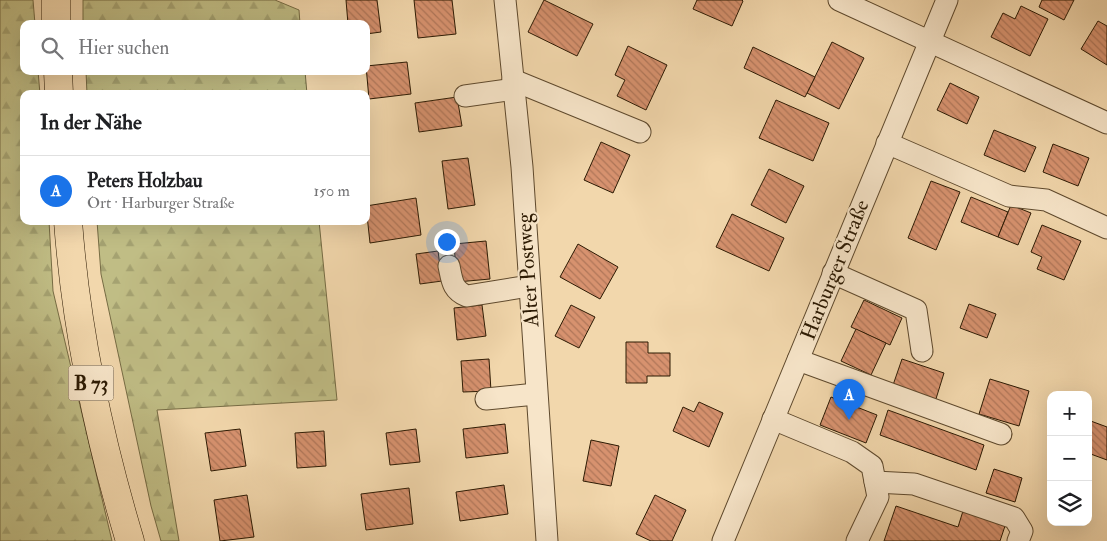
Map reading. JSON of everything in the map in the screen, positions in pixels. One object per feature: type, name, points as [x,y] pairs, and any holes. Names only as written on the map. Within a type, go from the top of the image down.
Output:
[{"type":"main road","points":[[56,0],[56,20]]},
{"type":"main road","points":[[58,75],[59,90]]},
{"type":"main road","name":"B 73","points":[[69,225],[83,337],[96,409],[117,498],[130,541]]},
{"type":"street","name":"Alter Postweg","points":[[505,0],[522,167],[547,541]]},
{"type":"street","points":[[839,0],[1107,123]]},
{"type":"street","name":"Harburger Straße","points":[[723,541],[946,0]]},
{"type":"street","points":[[465,96],[514,84],[640,132]]},
{"type":"street","points":[[887,142],[1008,196],[1046,200],[1107,228]]},
{"type":"street","points":[[449,266],[453,286],[459,293],[467,296],[529,286]]},
{"type":"street","points":[[833,273],[916,310],[922,351]]},
{"type":"street","points":[[798,360],[1001,434]]},
{"type":"street","points":[[486,400],[536,394]]},
{"type":"street","points":[[773,419],[852,452],[872,466],[878,497],[857,541]]},
{"type":"street","points":[[875,482],[914,484],[1014,518],[1022,531],[1018,541]]},
{"type":"green space","points":[[0,0],[33,0],[35,20],[20,20],[20,75],[38,75],[40,90],[20,90],[20,225],[49,225],[53,291],[112,541],[0,541]]},
{"type":"green space","points":[[83,0],[275,0],[299,10],[300,20],[83,20]]},
{"type":"green space","points":[[86,75],[305,75],[307,90],[87,90]]},
{"type":"green space","points":[[97,225],[319,225],[337,400],[157,410],[179,541],[161,541],[151,506],[101,274]]},
{"type":"building","points":[[346,0],[377,0],[381,32],[370,33],[370,20],[348,20]]},
{"type":"building","points":[[414,0],[452,0],[456,34],[418,38]]},
{"type":"building","points":[[544,0],[593,24],[577,56],[528,32]]},
{"type":"building","points":[[697,0],[743,1],[732,26],[693,9]]},
{"type":"building","points":[[1042,0],[1074,0],[1064,20],[1039,7]]},
{"type":"building","points":[[1021,6],[1048,19],[1030,56],[991,37],[1003,13],[1015,19]]},
{"type":"building","points":[[1098,21],[1107,26],[1107,65],[1081,49]]},
{"type":"building","points":[[832,42],[864,58],[839,109],[807,93]]},
{"type":"building","points":[[628,46],[667,65],[646,110],[617,96],[625,80],[615,75]]},
{"type":"building","points":[[753,47],[815,77],[805,97],[744,68]]},
{"type":"building","points":[[407,62],[411,94],[370,99],[367,75],[370,75],[370,66]]},
{"type":"building","points":[[950,83],[979,97],[967,124],[937,110]]},
{"type":"building","points":[[457,97],[462,126],[419,132],[415,103]]},
{"type":"building","points":[[776,100],[829,123],[813,161],[759,138]]},
{"type":"building","points":[[994,130],[1036,147],[1025,172],[984,155]]},
{"type":"building","points":[[601,142],[630,155],[613,193],[584,180]]},
{"type":"building","points":[[1053,144],[1089,158],[1078,186],[1043,172]]},
{"type":"building","points":[[468,158],[475,205],[448,209],[442,161]]},
{"type":"building","points":[[769,169],[804,186],[786,223],[751,205]]},
{"type":"building","points":[[931,181],[960,192],[936,250],[908,238]]},
{"type":"building","points":[[971,197],[1008,212],[998,237],[961,222]]},
{"type":"building","points":[[416,198],[421,235],[370,243],[368,225],[370,225],[370,205]]},
{"type":"building","points":[[1011,205],[1031,213],[1018,245],[998,237]]},
{"type":"building","points":[[732,214],[784,238],[769,271],[716,247]]},
{"type":"building","points":[[1042,225],[1081,241],[1064,280],[1037,269],[1042,257],[1031,252]]},
{"type":"building","points":[[486,241],[490,279],[457,282],[454,244]]},
{"type":"building","points":[[578,244],[618,267],[600,299],[560,277]]},
{"type":"building","points":[[438,251],[442,281],[420,284],[416,254]]},
{"type":"building","points":[[864,300],[902,318],[890,345],[851,327]]},
{"type":"building","points":[[969,304],[996,314],[987,338],[960,328]]},
{"type":"building","points":[[482,305],[486,336],[457,340],[454,308]]},
{"type":"building","points":[[571,305],[595,317],[579,348],[555,336]]},
{"type":"building","points":[[856,329],[886,343],[871,375],[841,361]]},
{"type":"building","points":[[626,342],[648,342],[648,353],[670,353],[670,376],[647,376],[647,383],[626,383]]},
{"type":"building","points":[[489,359],[491,391],[463,392],[461,361]]},
{"type":"building","points":[[902,359],[944,373],[935,402],[892,388]]},
{"type":"building","points":[[990,379],[1029,391],[1019,426],[979,414]]},
{"type":"building","points":[[831,397],[877,415],[866,443],[820,425]]},
{"type":"building","points":[[699,402],[723,413],[709,447],[673,431],[683,407],[694,412]]},
{"type":"building","points":[[888,410],[984,445],[976,470],[880,435]]},
{"type":"building","points":[[1092,421],[1107,427],[1107,460],[1092,454]]},
{"type":"building","points":[[505,424],[508,453],[466,458],[463,429]]},
{"type":"building","points":[[240,429],[246,466],[211,471],[205,433]]},
{"type":"building","points":[[416,429],[420,462],[390,465],[386,433]]},
{"type":"building","points":[[324,431],[326,466],[297,468],[295,433]]},
{"type":"building","points":[[591,440],[619,446],[611,486],[583,481]]},
{"type":"building","points":[[994,469],[1022,478],[1015,502],[986,493]]},
{"type":"building","points":[[504,485],[508,514],[460,521],[456,492]]},
{"type":"building","points":[[409,488],[413,524],[366,530],[361,494]]},
{"type":"building","points":[[247,495],[254,537],[220,541],[214,500]]},
{"type":"building","points":[[655,495],[686,510],[672,541],[651,541],[636,534]]},
{"type":"building","points":[[896,506],[958,527],[963,511],[1005,526],[1000,541],[884,541]]},
{"type":"place","name":"Peters Holzbau","points":[[849,420]]}]
